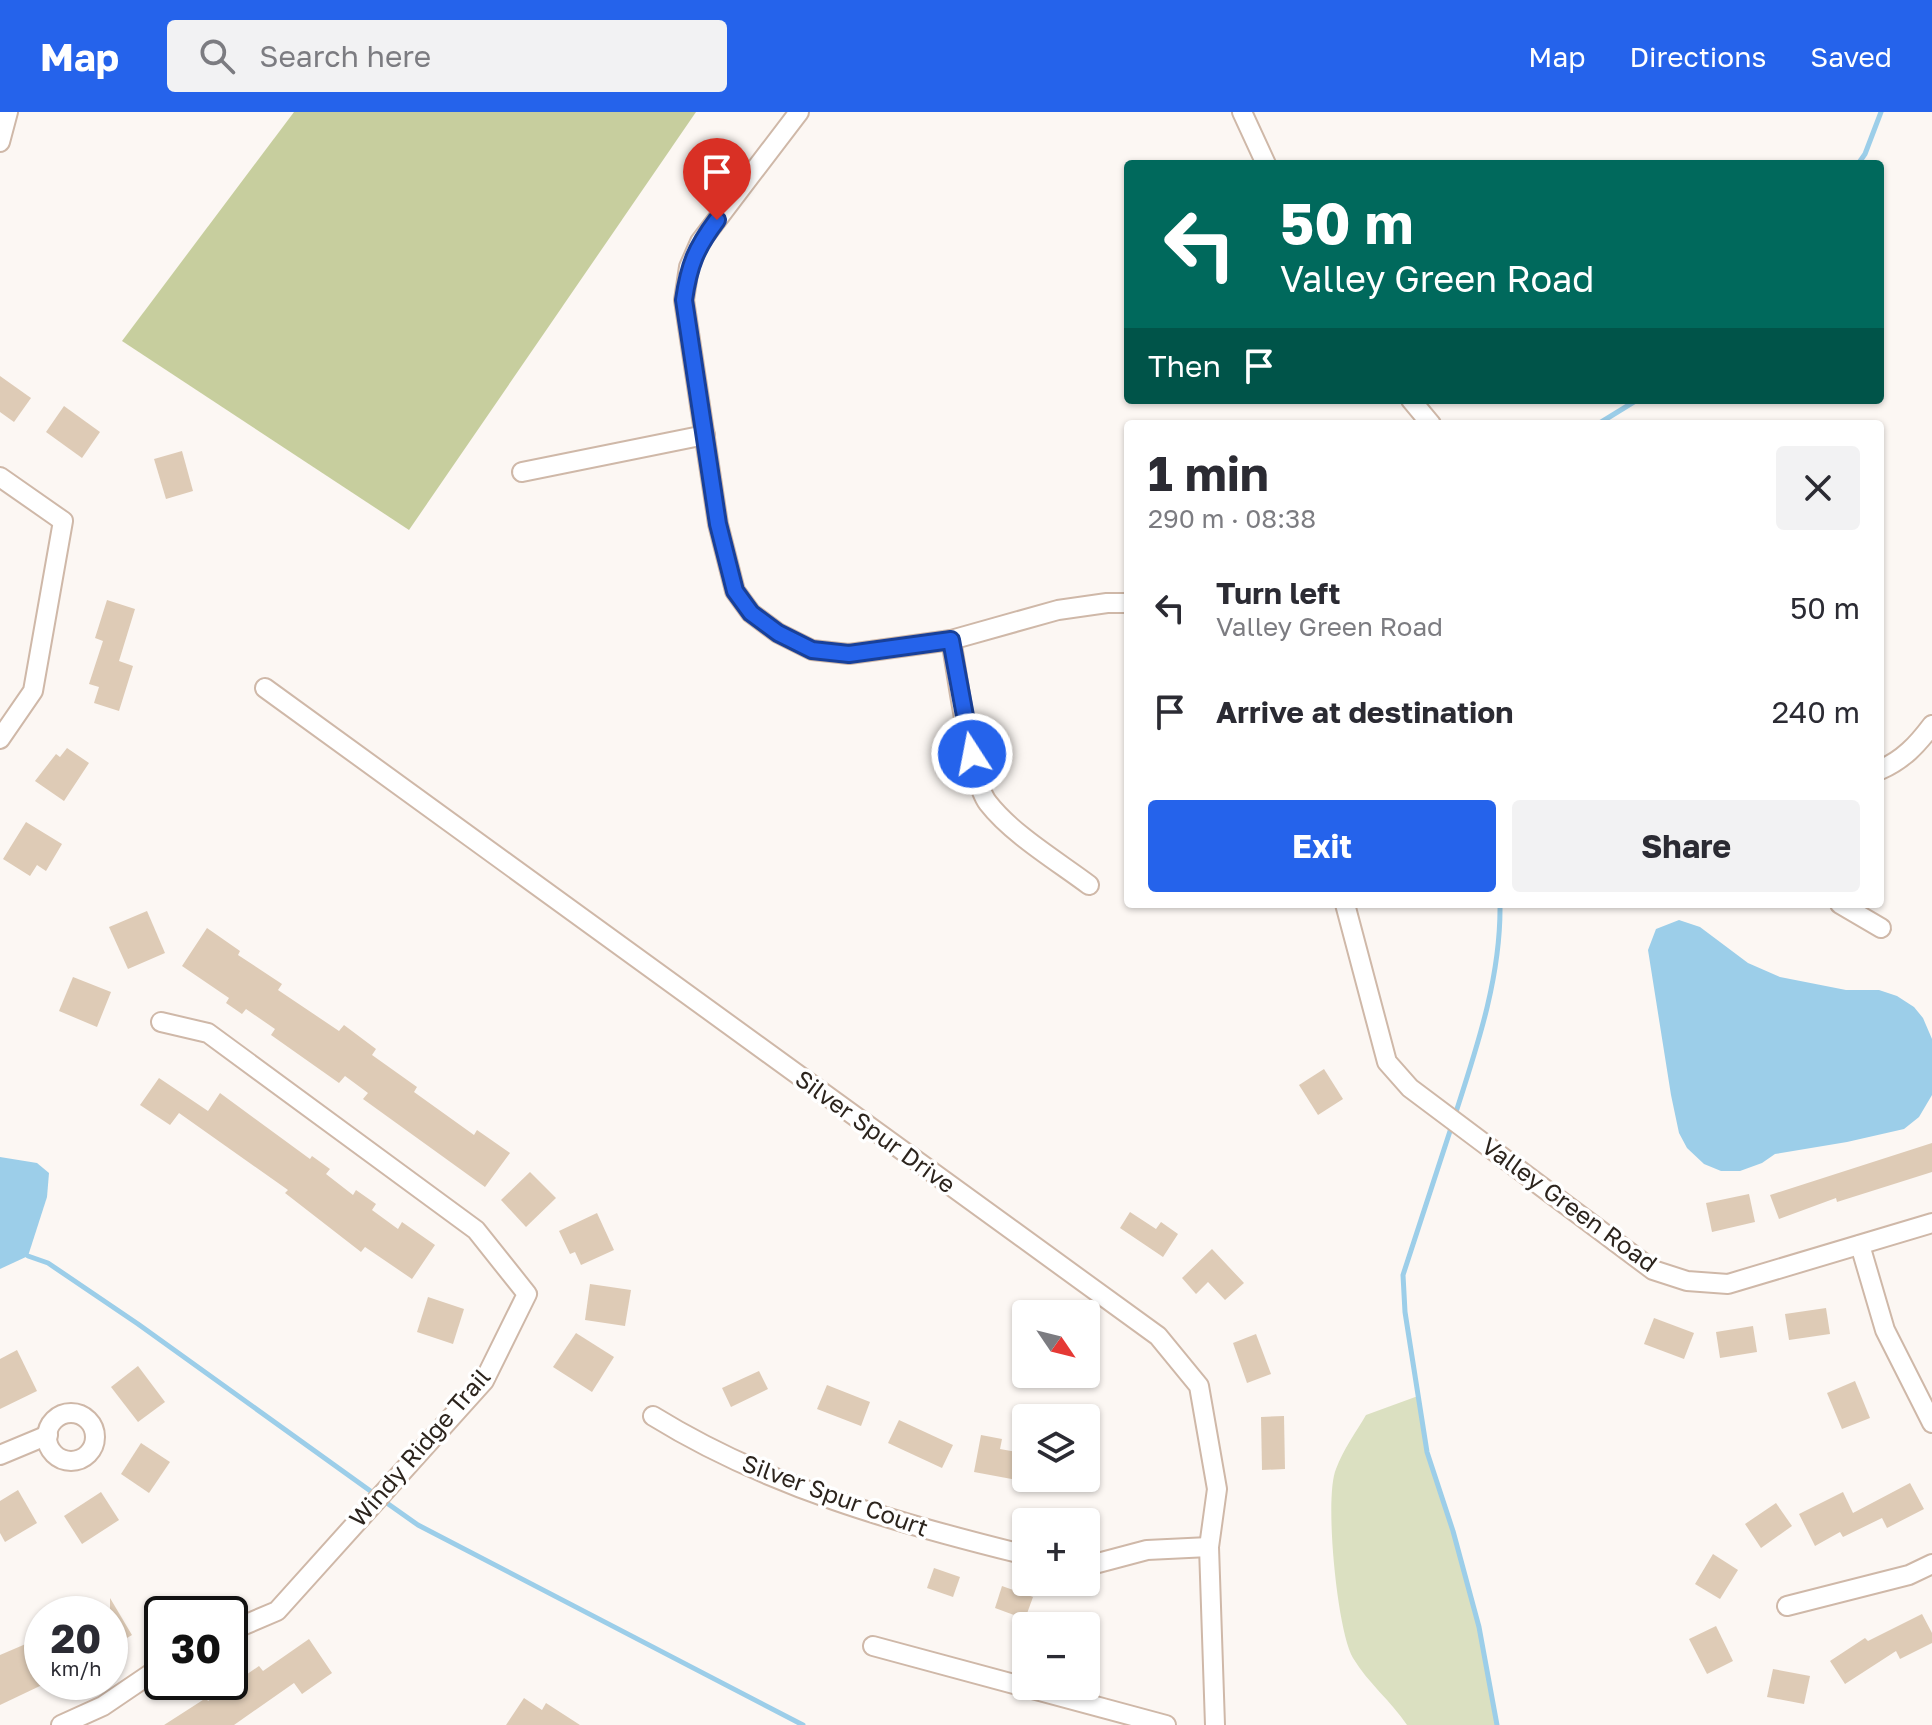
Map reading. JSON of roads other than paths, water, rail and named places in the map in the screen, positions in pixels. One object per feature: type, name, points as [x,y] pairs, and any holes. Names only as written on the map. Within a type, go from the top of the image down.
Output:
[{"type":"street","points":[[0,142],[8,112]]},
{"type":"street","points":[[799,112],[700,242],[689,267],[684,300],[718,524],[735,591],[751,613],[778,633],[812,650],[849,654],[951,640],[1058,610],[1124,603]]},
{"type":"street","points":[[1242,112],[1264,160]]},
{"type":"street","points":[[1414,404],[1428,420]]},
{"type":"street","points":[[522,472],[705,435]]},
{"type":"street","points":[[0,477],[63,521],[33,691],[0,739]]},
{"type":"street","points":[[951,640],[972,754],[985,800],[1033,843],[1089,885]]},
{"type":"street","name":"Silver Spur Drive","points":[[265,688],[1158,1336],[1199,1386],[1217,1489],[1209,1547],[1215,1725]]},
{"type":"street","points":[[1884,768],[1910,751],[1932,725]]},
{"type":"street","name":"Valley Green Road","points":[[1346,908],[1387,1062],[1410,1088],[1653,1270],[1687,1281],[1728,1284],[1932,1223]]},
{"type":"street","points":[[1847,908],[1881,928]]},
{"type":"street","name":"Windy Ridge Trail","points":[[161,1022],[208,1033],[464,1220],[476,1230],[527,1294],[484,1381],[277,1611],[248,1623]]},
{"type":"street","points":[[1860,1245],[1885,1330],[1932,1423]]},
{"type":"street","name":"Silver Spur Court","points":[[653,1416],[694,1441],[770,1478],[872,1514],[1012,1551]]},
{"type":"street","points":[[0,1455],[48,1435]]},
{"type":"street","points":[[1100,1562],[1147,1550],[1209,1547]]},
{"type":"street","points":[[1787,1606],[1909,1575],[1932,1564]]},
{"type":"street","points":[[873,1646],[1166,1725]]},
{"type":"street","points":[[61,1725],[103,1706],[144,1678]]},
{"type":"water","points":[[1679,920],[1700,927],[1748,963],[1780,977],[1846,990],[1879,990],[1897,996],[1914,1007],[1923,1018],[1932,1039],[1932,1095],[1919,1117],[1904,1129],[1775,1154],[1762,1163],[1740,1171],[1721,1171],[1704,1164],[1687,1148],[1679,1133],[1648,950],[1656,929]]},
{"type":"water","points":[[0,1157],[37,1163],[49,1173],[47,1197],[28,1256],[0,1269]]},
{"type":"waterway","points":[[1861,160],[1881,112]]},
{"type":"waterway","points":[[1604,420],[1630,404]]},
{"type":"waterway","points":[[1455,1115],[1492,985],[1500,908]]},
{"type":"waterway","points":[[1452,1125],[1403,1275],[1405,1312],[1427,1452],[1453,1531],[1479,1627],[1497,1725]]},
{"type":"waterway","points":[[28,1256],[48,1263],[138,1324],[376,1495]]},
{"type":"waterway","points":[[384,1501],[418,1525],[803,1725]]}]
